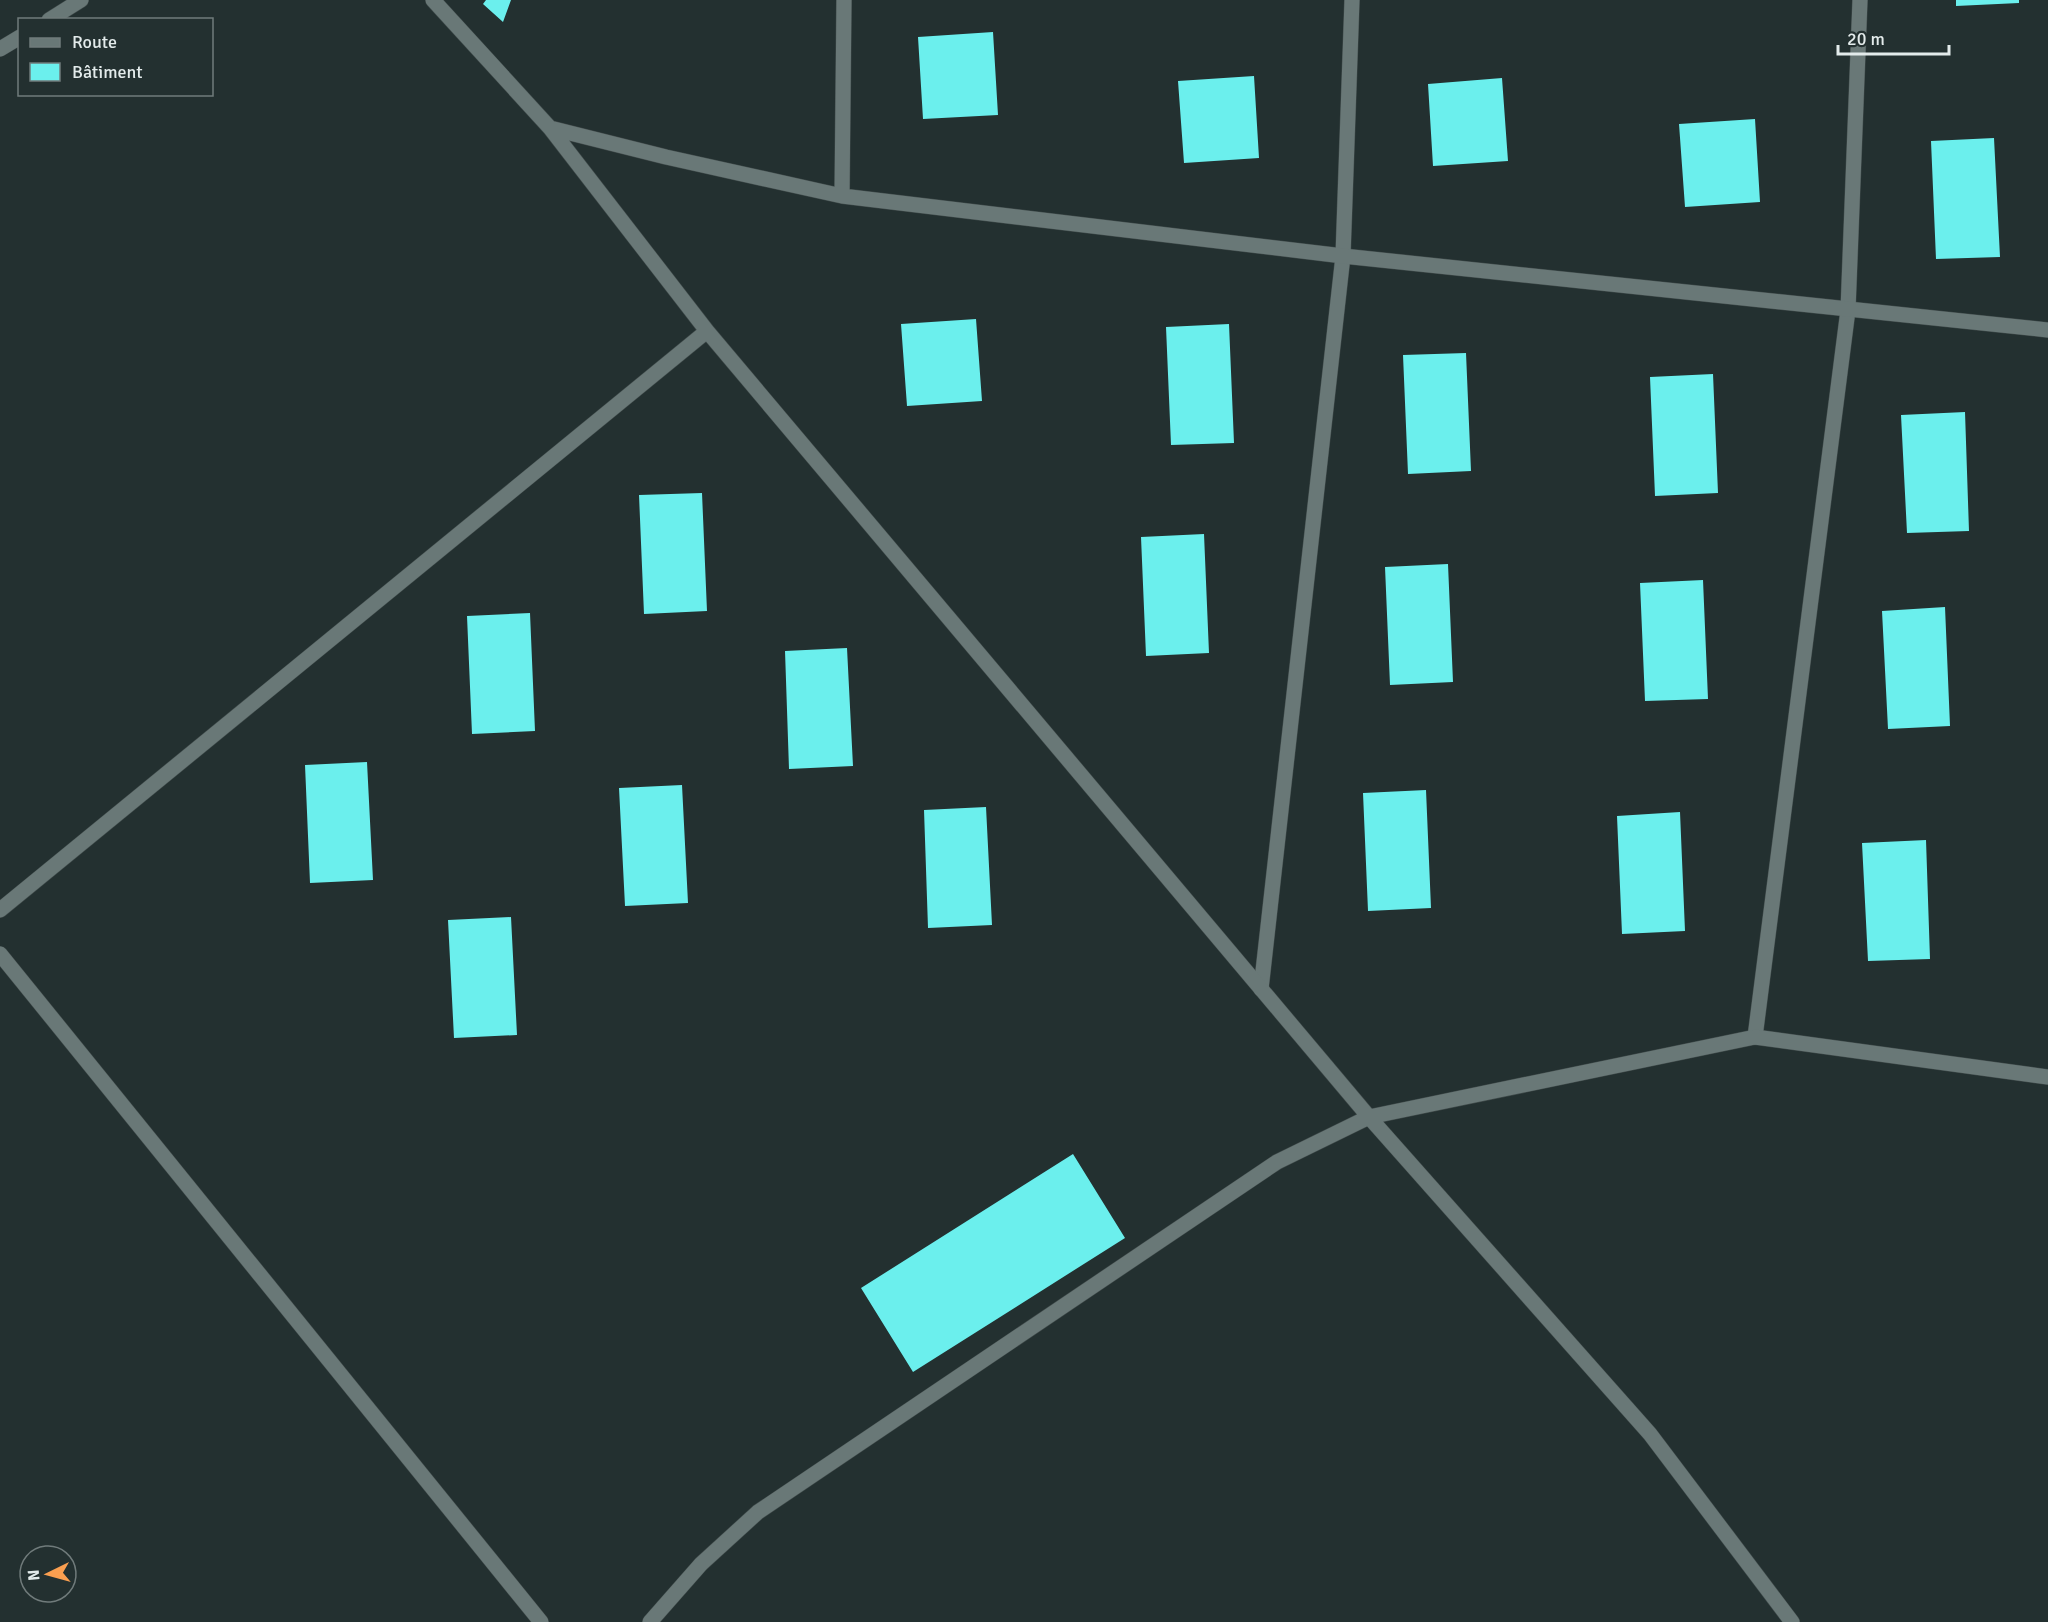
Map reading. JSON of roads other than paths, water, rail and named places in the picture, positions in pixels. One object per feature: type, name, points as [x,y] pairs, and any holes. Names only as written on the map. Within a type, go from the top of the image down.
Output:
[{"type":"street","points":[[52,18],[81,0]]},
{"type":"street","points":[[433,0],[550,128],[707,331],[1369,1117],[1650,1434],[1785,1618]]},
{"type":"street","points":[[842,196],[844,0]]},
{"type":"street","points":[[1262,989],[1343,256],[1352,0]]},
{"type":"street","points":[[1755,1037],[1848,310],[1860,0]]},
{"type":"street","points":[[0,49],[18,38]]},
{"type":"street","points":[[550,128],[666,157],[842,196],[1343,256],[2048,330]]},
{"type":"street","points":[[0,910],[707,331]]},
{"type":"street","points":[[0,954],[541,1622]]},
{"type":"street","points":[[650,1622],[701,1564],[758,1512],[1277,1162],[1369,1117],[1755,1037],[2048,1077]]}]
